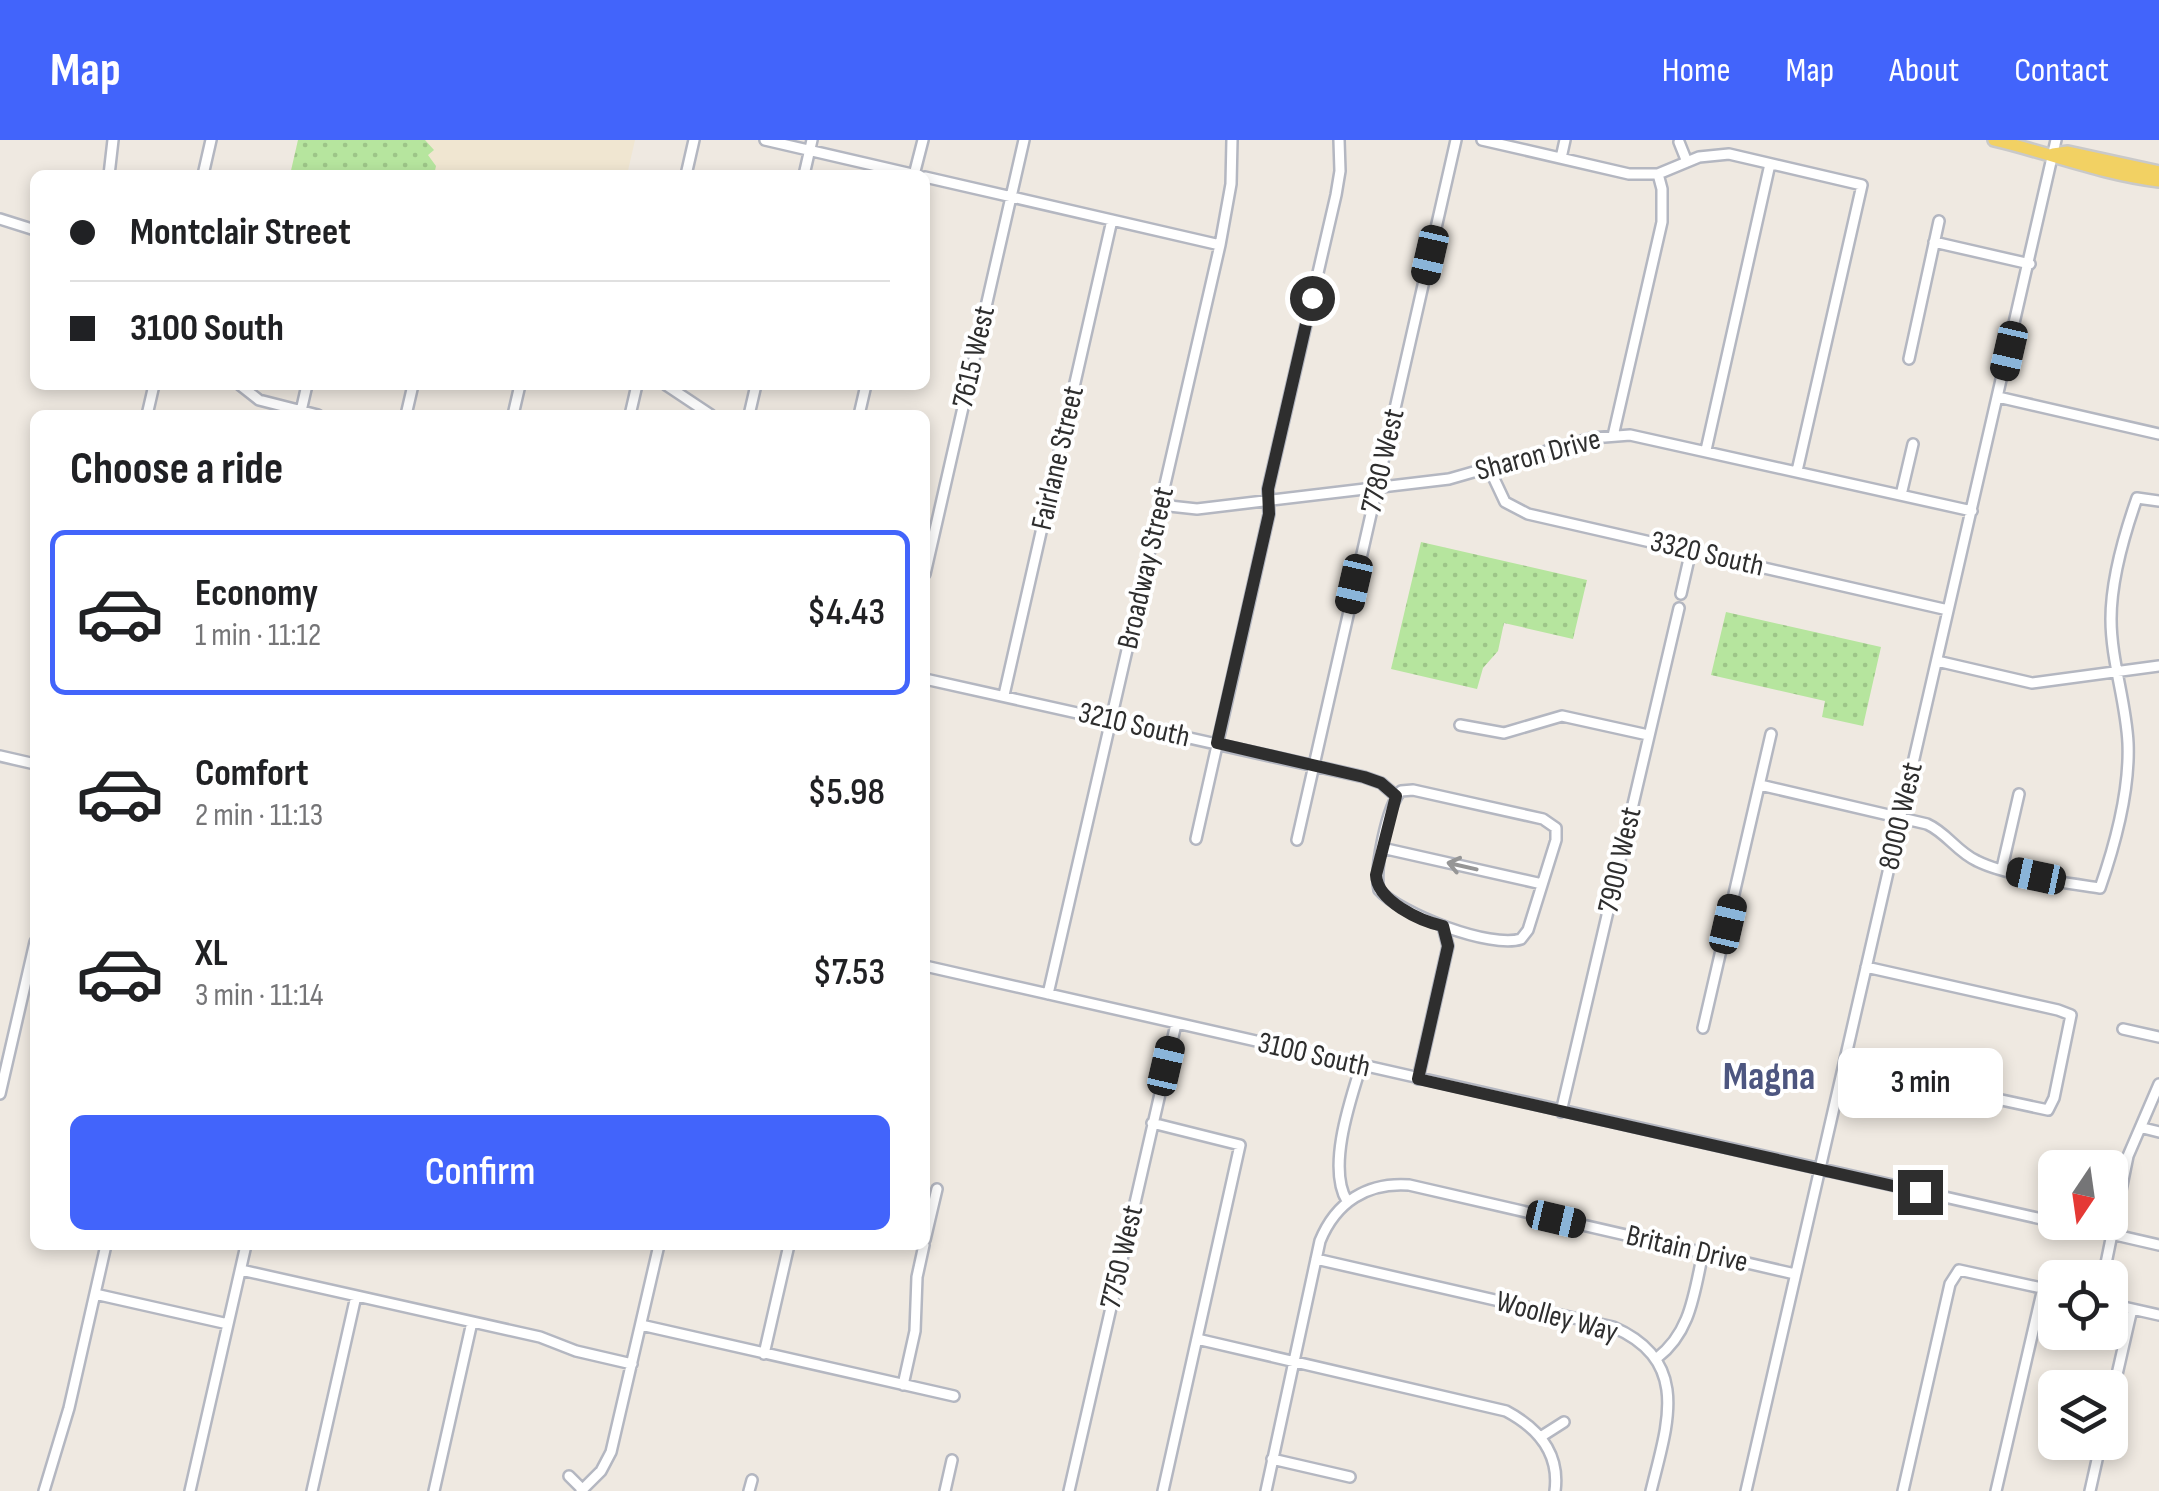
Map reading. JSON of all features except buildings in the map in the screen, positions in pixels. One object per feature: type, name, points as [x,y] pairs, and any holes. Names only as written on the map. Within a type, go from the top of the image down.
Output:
[{"type":"main road","points":[[1994,140],[2053,154],[2068,163],[2159,181]]},
{"type":"main road","points":[[2053,154],[2068,152],[2159,172]]},
{"type":"street","points":[[110,170],[112,140]]},
{"type":"street","points":[[204,170],[211,140]]},
{"type":"street","points":[[687,170],[694,140]]},
{"type":"street","points":[[765,140],[811,145],[898,170]]},
{"type":"street","points":[[916,170],[922,140]]},
{"type":"street","name":"7615 West","points":[[930,541],[1024,140]]},
{"type":"street","name":"Broadway Street","points":[[1048,994],[1220,245],[1231,184],[1232,140]]},
{"type":"street","points":[[1196,839],[1269,514],[1268,489],[1340,171],[1339,140]]},
{"type":"street","name":"7780 West","points":[[1297,840],[1456,140]]},
{"type":"street","points":[[1482,140],[1629,174],[1658,174],[1714,153],[1862,185],[1797,471]]},
{"type":"street","points":[[1561,158],[1565,140]]},
{"type":"street","name":"8000 West","points":[[1746,1491],[2056,140]]},
{"type":"street","points":[[1679,142],[1687,162]]},
{"type":"street","points":[[805,170],[811,145]]},
{"type":"street","points":[[1706,450],[1770,164]]},
{"type":"street","points":[[1614,436],[1662,222],[1658,174]]},
{"type":"street","points":[[930,178],[1220,245]]},
{"type":"street","points":[[0,220],[30,229]]},
{"type":"street","name":"Fairlane Street","points":[[1004,695],[1112,220]]},
{"type":"street","points":[[1909,358],[1939,221]]},
{"type":"street","points":[[1934,242],[2030,264]]},
{"type":"street","points":[[246,390],[259,400],[296,410]]},
{"type":"street","points":[[673,390],[703,410]]},
{"type":"street","points":[[1998,397],[2159,434]]},
{"type":"street","name":"Sharon Drive","points":[[1160,505],[1186,510],[1448,479],[1570,443],[1614,436],[1647,437],[1972,510]]},
{"type":"street","points":[[1901,495],[1913,444]]},
{"type":"street","name":"3320 South","points":[[1490,468],[1501,497],[1514,508],[1948,610]]},
{"type":"street","points":[[1760,785],[1938,829],[1974,860],[2100,888],[2128,770],[2128,741],[2111,619],[2112,597],[2137,498],[2159,501]]},
{"type":"street","points":[[1681,594],[1691,550]]},
{"type":"street","name":"7900 West","points":[[1561,1112],[1679,608]]},
{"type":"street","points":[[1937,661],[2032,683],[2159,666]]},
{"type":"street","name":"3210 South","points":[[930,680],[1314,765],[1381,783],[1398,793],[1412,790],[1544,819],[1556,828],[1556,840],[1542,884]]},
{"type":"street","points":[[1460,726],[1504,733],[1562,716],[1648,735]]},
{"type":"street","points":[[1703,1028],[1771,734]]},
{"type":"street","points":[[0,756],[30,763]]},
{"type":"street","points":[[1382,848],[1542,884],[1528,930],[1521,939],[1507,941],[1464,932],[1431,923],[1378,890],[1376,875],[1382,848],[1398,793]]},
{"type":"street","points":[[2002,868],[2019,794]]},
{"type":"street","points":[[1418,1079],[1448,946],[1443,926]]},
{"type":"street","points":[[1448,946],[1464,932]]},
{"type":"street","points":[[0,1094],[30,964]]},
{"type":"street","name":"3100 South","points":[[930,967],[2038,1218]]},
{"type":"street","points":[[1844,1066],[2048,1110],[2054,1098],[2071,1016],[1866,968]]},
{"type":"street","name":"7750 West","points":[[1069,1491],[1176,1024]]},
{"type":"street","points":[[2123,1029],[2159,1037]]},
{"type":"street","points":[[1266,1491],[1316,1259],[1326,1226],[1347,1200],[1339,1184],[1337,1166],[1361,1066]]},
{"type":"street","points":[[2128,1156],[2159,1084]]},
{"type":"street","points":[[1152,1123],[1240,1145],[1163,1491]]},
{"type":"street","points":[[2143,1128],[2159,1132]]},
{"type":"street","name":"Britain Drive","points":[[1347,1200],[1376,1187],[1410,1185],[1795,1274]]},
{"type":"street","points":[[930,1217],[937,1188]]},
{"type":"street","name":"3100 South","points":[[2128,1238],[2159,1245]]},
{"type":"street","points":[[44,1491],[69,1408],[105,1250]]},
{"type":"street","points":[[190,1491],[245,1250]]},
{"type":"street","points":[[569,1476],[582,1490],[607,1462],[658,1250]]},
{"type":"street","points":[[764,1354],[788,1250]]},
{"type":"street","points":[[903,1385],[916,1331],[916,1277],[922,1250]]},
{"type":"street","points":[[1656,1358],[1669,1348],[1686,1324],[1703,1253]]},
{"type":"street","name":"Woolley Way","points":[[1316,1259],[1613,1327],[1642,1344],[1656,1358],[1667,1383],[1669,1408],[1651,1491]]},
{"type":"street","points":[[241,1270],[540,1337],[576,1351],[632,1364]]},
{"type":"street","points":[[1903,1491],[1950,1284],[1959,1270],[2038,1287]]},
{"type":"street","points":[[95,1294],[228,1324]]},
{"type":"street","points":[[312,1491],[356,1296]]},
{"type":"street","points":[[2128,1308],[2159,1315]]},
{"type":"street","points":[[2118,1370],[2132,1309]]},
{"type":"street","points":[[1996,1491],[2038,1310]]},
{"type":"street","points":[[434,1491],[472,1322]]},
{"type":"street","points":[[640,1325],[954,1396]]},
{"type":"street","points":[[1198,1339],[1484,1404],[1521,1419],[1542,1436],[1554,1462],[1556,1491]]},
{"type":"street","points":[[1542,1436],[1564,1422]]},
{"type":"street","points":[[944,1491],[952,1460]]},
{"type":"street","points":[[1272,1460],[1350,1477]]},
{"type":"street","points":[[2090,1491],[2098,1460]]},
{"type":"shaded area","points":[[298,140],[635,140],[628,170],[291,170]]},
{"type":"green space","points":[[298,140],[425,140],[434,150],[428,155],[436,166],[435,170],[291,170]]},
{"type":"green space","points":[[1421,542],[1587,580],[1573,639],[1504,623],[1498,651],[1483,668],[1477,689],[1391,669]]},
{"type":"green space","points":[[1726,612],[1881,647],[1863,726],[1822,717],[1825,701],[1711,675]]},
{"type":"district","name":"Magna","points":[[1769,1077]]},
{"type":"route","points":[[1312,298],[1268,489],[1269,514],[1217,743],[1364,777],[1381,783],[1396,796],[1376,875],[1378,890],[1431,923],[1443,926],[1448,946],[1418,1079],[1920,1192]]}]
